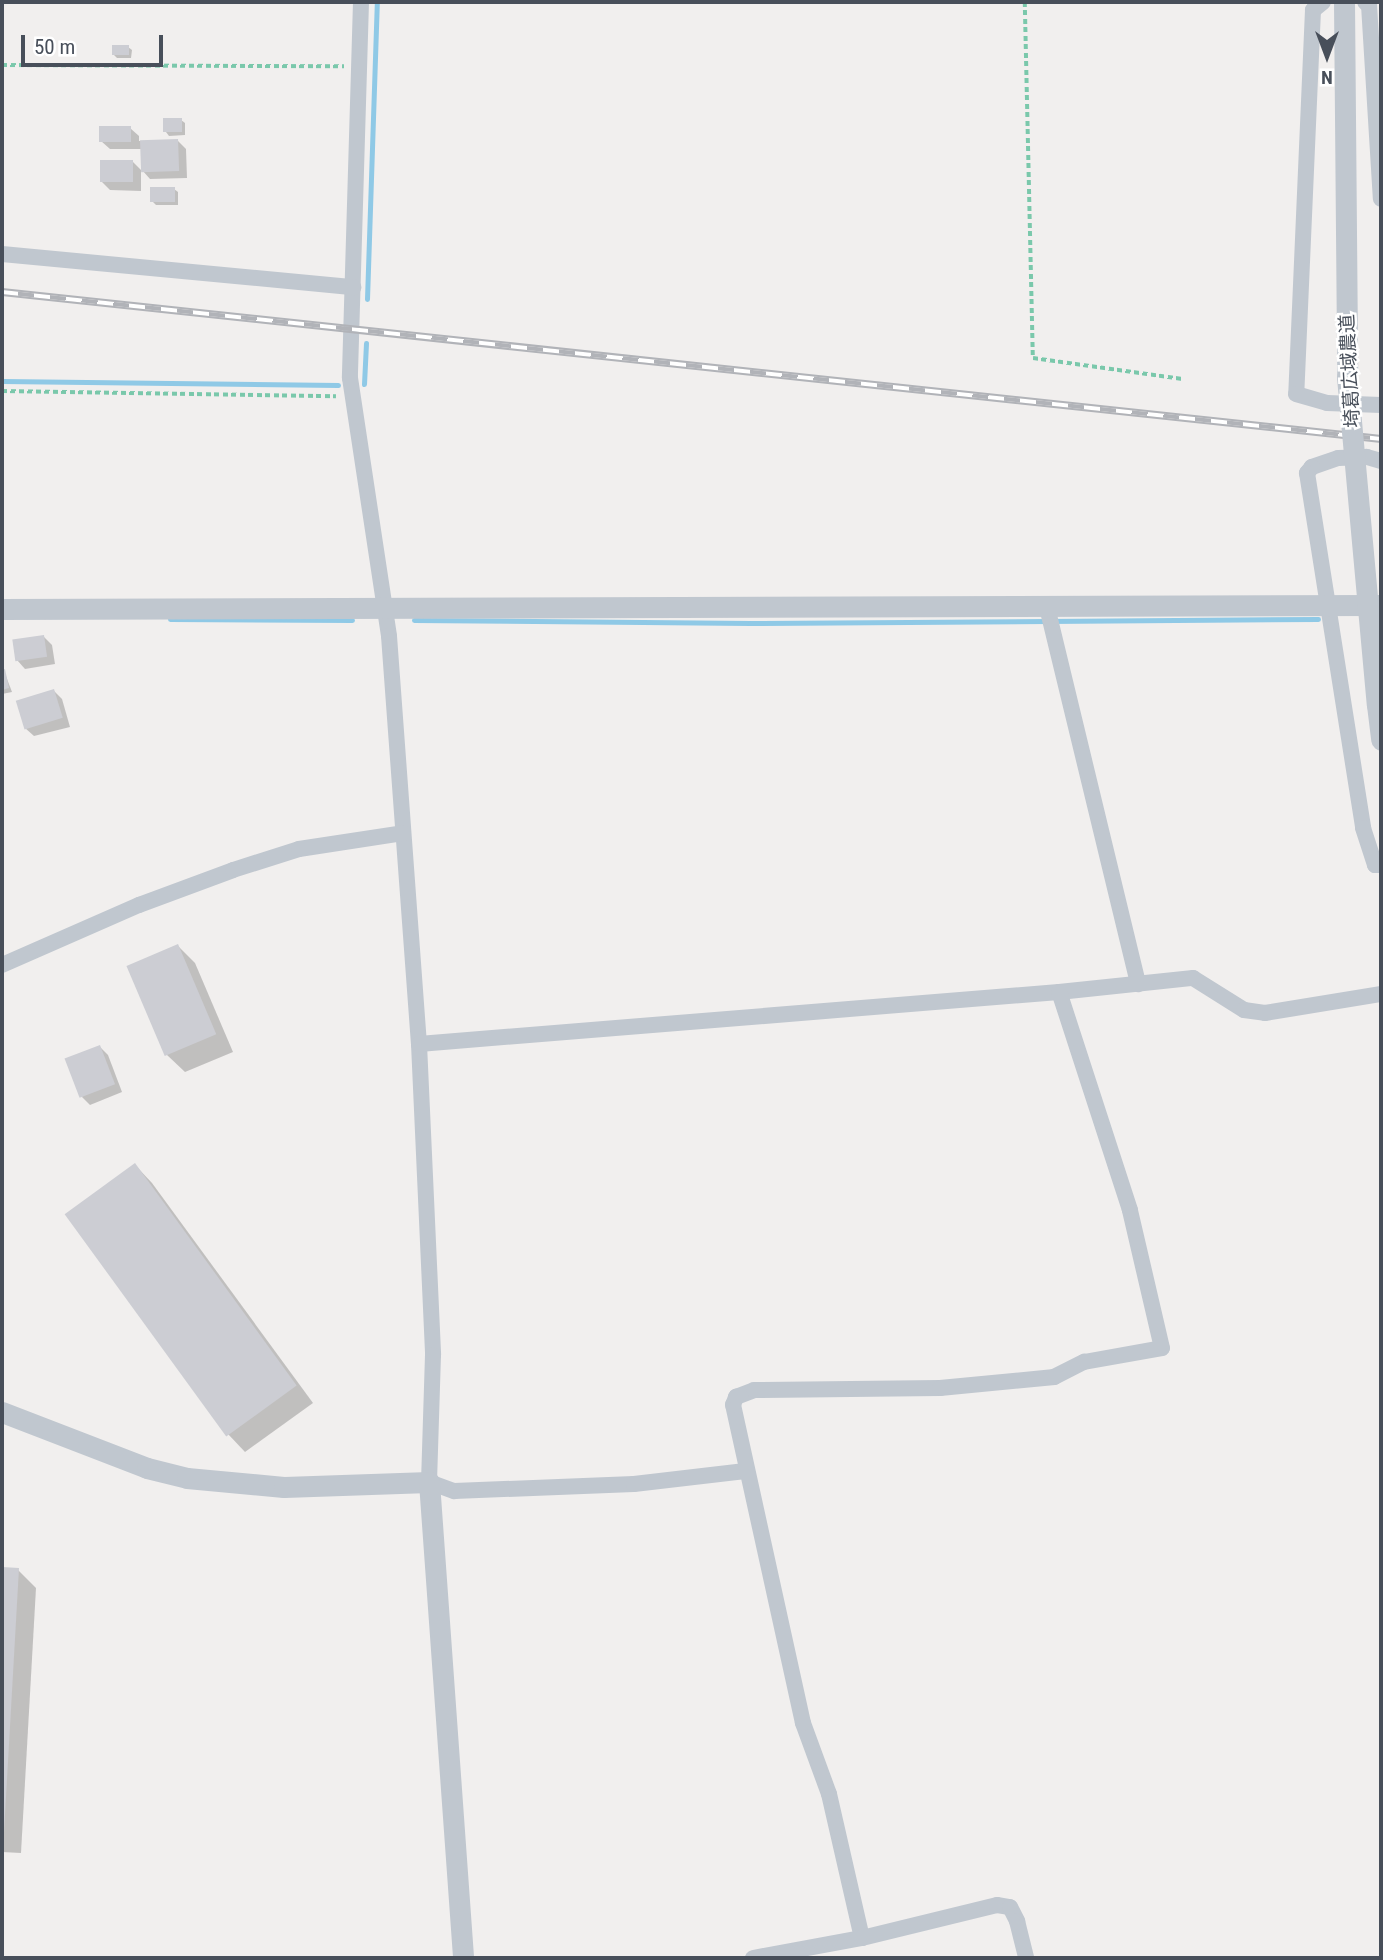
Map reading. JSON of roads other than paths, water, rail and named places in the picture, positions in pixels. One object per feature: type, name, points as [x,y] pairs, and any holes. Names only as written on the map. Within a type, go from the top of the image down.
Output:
[{"type":"street","points":[[361,2],[350,378],[385,609],[419,1044],[433,1355],[429,1482],[463,1958]]},
{"type":"street","points":[[1323,2],[1313,10],[1296,394],[1327,403],[1381,405]]},
{"type":"street","name":"埼葛広域農道","points":[[1344,2],[1347,377],[1381,740]]},
{"type":"street","points":[[1365,2],[1369,5],[1381,199]]},
{"type":"street","points":[[2,254],[353,287]]},
{"type":"street","points":[[1381,461],[1367,457],[1338,458],[1312,467],[1307,473],[1363,828],[1375,865],[1381,865]]},
{"type":"street","points":[[2,609],[1381,605]]},
{"type":"street","points":[[1047,607],[1138,984]]},
{"type":"street","points":[[2,965],[139,905],[233,870],[299,849],[403,833]]},
{"type":"street","points":[[419,1044],[1059,992],[1193,978],[1244,1010],[1265,1013],[1381,994]]},
{"type":"street","points":[[862,1938],[829,1794],[803,1723],[733,1405],[736,1397],[754,1390],[940,1388],[1054,1377],[1084,1362],[1162,1348],[1130,1210],[1059,992]]},
{"type":"street","points":[[2,1412],[147,1468],[187,1478],[284,1487],[429,1482],[454,1491],[634,1484],[746,1471]]},
{"type":"street","points":[[753,1958],[862,1938],[997,1905],[1010,1907],[1017,1921],[1026,1958]]},
{"type":"waterway","points":[[367,299],[377,2]]},
{"type":"waterway","points":[[364,384],[366,343]]},
{"type":"waterway","points":[[2,381],[338,385]]},
{"type":"waterway","points":[[170,619],[352,620]]},
{"type":"waterway","points":[[414,620],[750,623],[1318,619]]},
{"type":"railway","points":[[2,292],[1381,439]]}]
